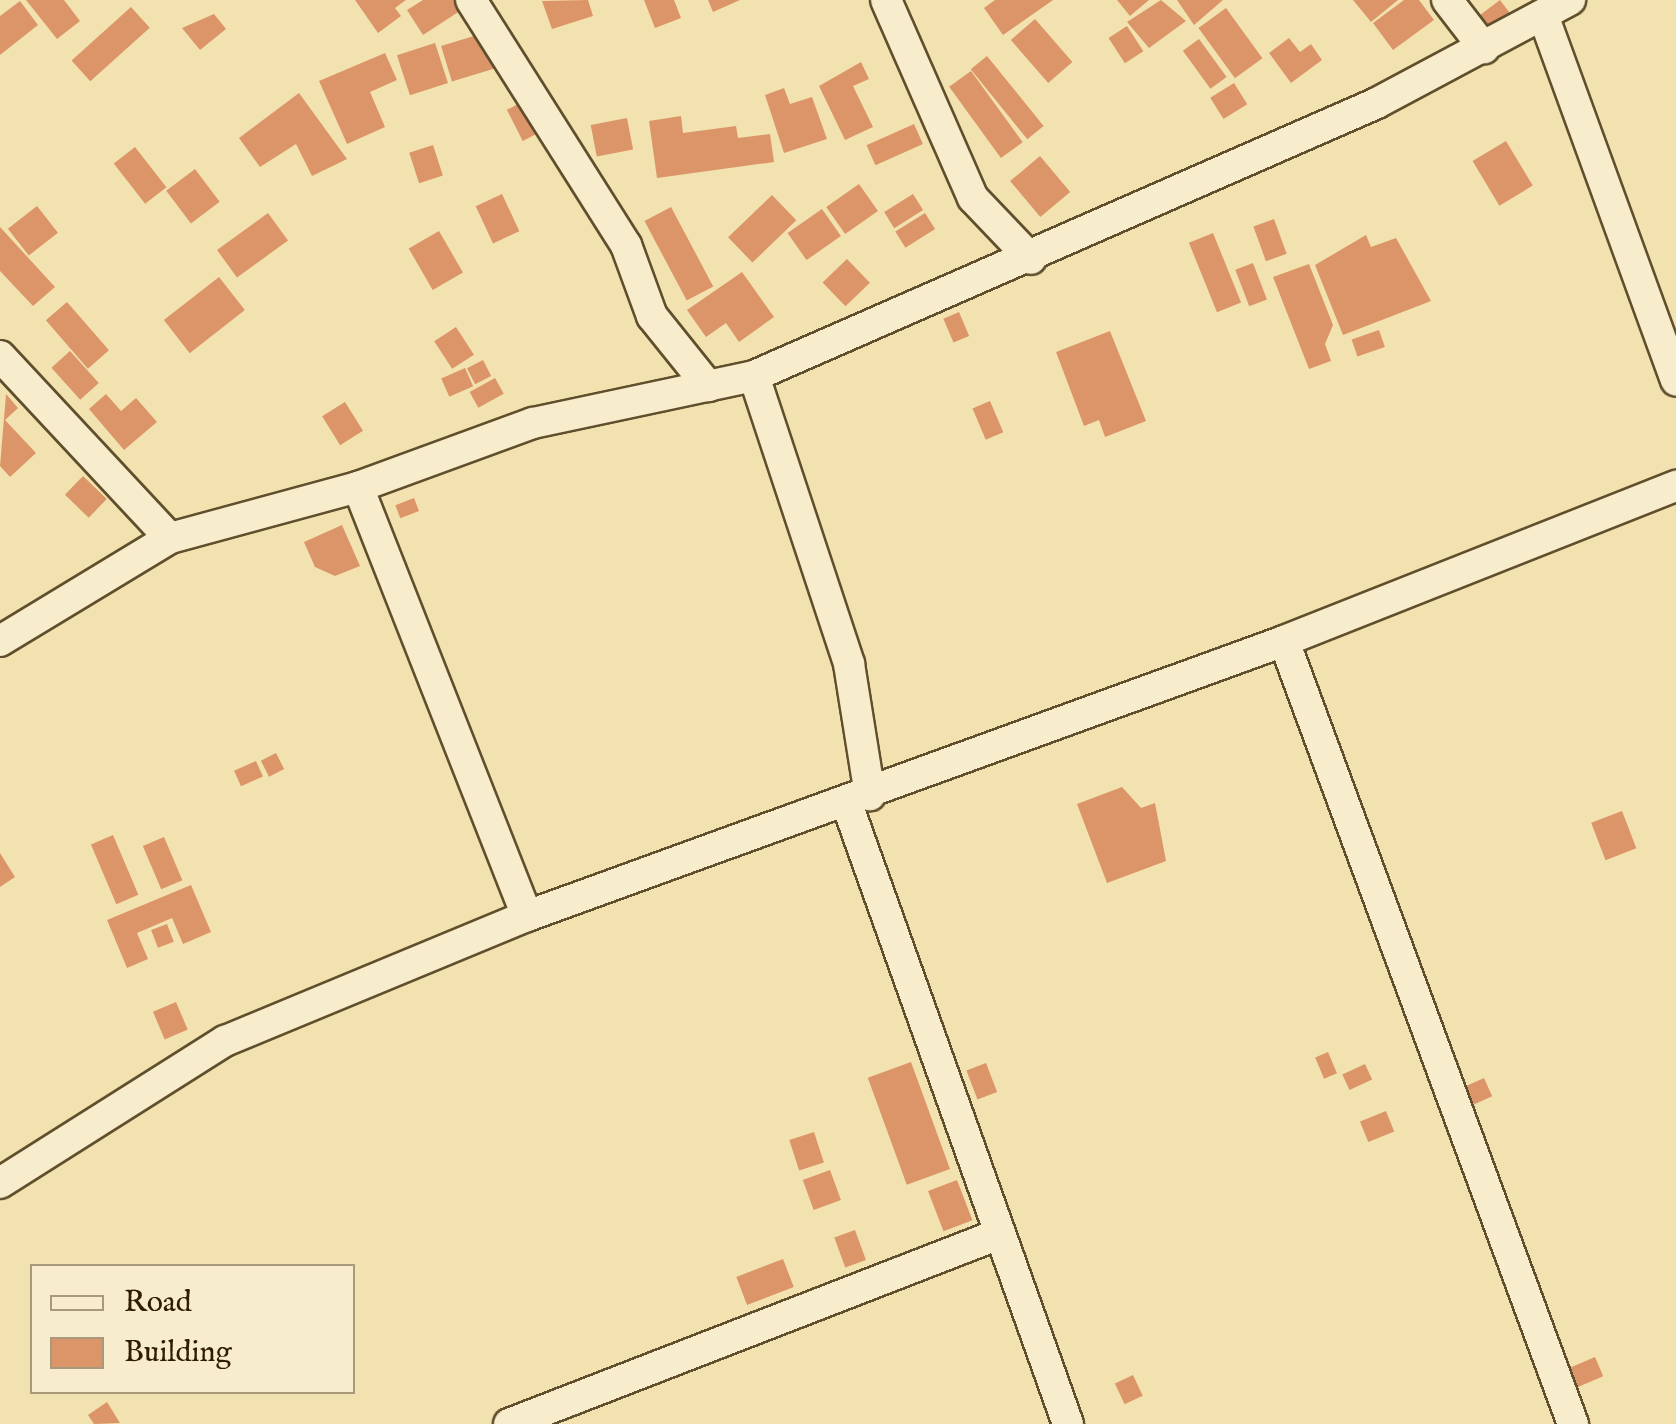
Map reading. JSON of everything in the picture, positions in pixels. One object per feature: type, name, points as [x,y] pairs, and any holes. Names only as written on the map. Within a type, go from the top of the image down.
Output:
[{"type":"street","points":[[471,0],[626,246],[652,316],[708,386]]},
{"type":"street","points":[[886,0],[973,198],[1030,259]]},
{"type":"street","points":[[1447,0],[1484,48]]},
{"type":"street","points":[[0,642],[170,538],[358,486],[532,423],[754,376],[1030,259],[1484,48],[1556,8],[1676,381]]},
{"type":"street","points":[[0,356],[170,538]]},
{"type":"street","points":[[754,376],[849,664],[859,800],[994,1236],[1068,1424]]},
{"type":"street","points":[[358,486],[527,916]]},
{"type":"street","points":[[0,1183],[226,1041],[527,916],[859,800],[1284,642],[1676,486]]},
{"type":"street","points":[[1284,642],[1573,1424]]},
{"type":"street","points":[[513,1423],[994,1236]]},
{"type":"building","points":[[26,0],[64,0],[80,21],[57,39]]},
{"type":"building","points":[[355,0],[406,0],[395,8],[401,16],[378,33]]},
{"type":"building","points":[[423,0],[461,0],[466,7],[423,35],[407,10]]},
{"type":"building","points":[[588,0],[593,16],[552,29],[542,1]]},
{"type":"building","points":[[644,0],[674,0],[681,18],[655,28]]},
{"type":"building","points":[[708,0],[740,0],[713,12]]},
{"type":"building","points":[[995,0],[1053,0],[1003,35],[984,8]]},
{"type":"building","points":[[1117,0],[1149,0],[1130,16]]},
{"type":"building","points":[[1161,0],[1186,21],[1149,48],[1127,22]]},
{"type":"building","points":[[1177,0],[1223,0],[1194,25]]},
{"type":"building","points":[[1353,0],[1398,0],[1371,22]]},
{"type":"building","points":[[1404,0],[1419,0],[1434,20],[1393,50],[1373,23]]},
{"type":"building","points":[[1500,0],[1513,17],[1487,36],[1474,19]]},
{"type":"building","points":[[20,1],[38,25],[0,55],[0,16]]},
{"type":"building","points":[[131,7],[150,28],[90,81],[72,61]]},
{"type":"building","points":[[1226,8],[1262,58],[1235,78],[1198,28]]},
{"type":"building","points":[[214,14],[226,29],[200,50],[182,28]]},
{"type":"building","points":[[1035,19],[1072,62],[1048,83],[1011,40]]},
{"type":"building","points":[[1127,26],[1143,51],[1125,63],[1109,38]]},
{"type":"building","points":[[487,32],[498,67],[452,81],[441,46]]},
{"type":"building","points":[[1289,38],[1300,52],[1311,44],[1322,60],[1291,83],[1269,53]]},
{"type":"building","points":[[1199,39],[1227,77],[1210,89],[1183,51]]},
{"type":"building","points":[[435,43],[448,83],[410,95],[397,55]]},
{"type":"building","points":[[385,53],[397,80],[370,92],[385,127],[347,144],[319,81]]},
{"type":"building","points":[[987,56],[1044,126],[1027,139],[971,69]]},
{"type":"building","points":[[861,62],[869,79],[853,86],[873,127],[845,140],[819,86]]},
{"type":"building","points":[[971,71],[1023,142],[1001,158],[949,87]]},
{"type":"building","points":[[1234,83],[1247,104],[1224,119],[1210,98]]},
{"type":"building","points":[[784,88],[790,104],[812,97],[827,139],[784,153],[765,95]]},
{"type":"building","points":[[299,93],[347,159],[312,176],[296,144],[260,167],[239,138]]},
{"type":"building","points":[[522,102],[538,133],[523,141],[507,110]]},
{"type":"building","points":[[681,116],[683,133],[736,126],[738,138],[770,134],[774,162],[657,178],[649,121]]},
{"type":"building","points":[[627,118],[633,149],[597,156],[591,125]]},
{"type":"building","points":[[914,124],[923,144],[875,165],[866,145]]},
{"type":"building","points":[[1506,141],[1533,186],[1499,206],[1473,161]]},
{"type":"building","points":[[433,145],[443,175],[419,183],[409,153]]},
{"type":"building","points":[[135,147],[166,187],[145,204],[114,164]]},
{"type":"building","points":[[1040,156],[1070,192],[1040,217],[1010,181]]},
{"type":"building","points":[[195,169],[220,202],[191,223],[166,191]]},
{"type":"building","points":[[859,184],[878,211],[845,234],[826,207]]},
{"type":"building","points":[[502,194],[519,231],[493,243],[476,206]]},
{"type":"building","points":[[913,194],[923,210],[894,228],[884,212]]},
{"type":"building","points":[[772,195],[796,220],[752,263],[728,237]]},
{"type":"building","points":[[37,206],[58,233],[29,256],[8,229]]},
{"type":"building","points":[[671,207],[713,286],[687,301],[645,221]]},
{"type":"building","points":[[822,209],[841,236],[807,260],[788,233]]},
{"type":"building","points":[[268,213],[288,241],[237,278],[217,250]]},
{"type":"building","points":[[925,213],[935,229],[905,248],[895,232]]},
{"type":"building","points":[[1274,219],[1287,254],[1266,261],[1253,227]]},
{"type":"building","points":[[0,227],[55,287],[33,306],[0,271]]},
{"type":"building","points":[[439,231],[463,273],[433,290],[409,248]]},
{"type":"building","points":[[1213,233],[1241,303],[1217,312],[1189,243]]},
{"type":"building","points":[[1366,235],[1371,247],[1396,238],[1431,301],[1343,335],[1315,265]]},
{"type":"building","points":[[847,259],[870,283],[845,306],[823,283]]},
{"type":"building","points":[[1253,263],[1267,299],[1249,306],[1235,270]]},
{"type":"building","points":[[1309,264],[1333,325],[1325,344],[1331,361],[1309,369],[1273,277]]},
{"type":"building","points":[[742,272],[774,317],[739,342],[726,323],[706,337],[687,310]]},
{"type":"building","points":[[219,277],[245,310],[190,353],[164,320]]},
{"type":"building","points":[[67,302],[109,350],[88,369],[46,320]]},
{"type":"building","points":[[959,312],[969,336],[954,343],[943,319]]},
{"type":"building","points":[[456,327],[474,355],[452,369],[434,341]]},
{"type":"building","points":[[1379,330],[1385,347],[1357,356],[1352,339]]},
{"type":"building","points":[[1110,331],[1146,421],[1105,437],[1099,420],[1084,426],[1056,352]]},
{"type":"building","points":[[70,351],[99,383],[80,400],[51,368]]},
{"type":"building","points":[[483,360],[491,376],[475,384],[467,368]]},
{"type":"building","points":[[465,368],[473,386],[449,397],[441,379]]},
{"type":"building","points":[[495,378],[504,394],[478,408],[470,392]]},
{"type":"building","points":[[6,394],[18,408],[5,420],[36,453],[10,477],[0,466]]},
{"type":"building","points":[[106,394],[121,411],[136,398],[157,422],[124,450],[89,409]]},
{"type":"building","points":[[990,401],[1003,432],[986,440],[973,408]]},
{"type":"building","points":[[345,402],[363,431],[340,445],[322,416]]},
{"type":"building","points":[[83,476],[107,499],[89,518],[65,495]]},
{"type":"building","points":[[414,498],[419,511],[400,518],[395,505]]},
{"type":"building","points":[[342,525],[360,566],[335,576],[315,567],[304,542]]},
{"type":"building","points":[[276,753],[284,769],[269,777],[261,761]]},
{"type":"building","points":[[256,761],[263,777],[241,786],[234,771]]},
{"type":"building","points":[[1122,787],[1141,808],[1155,803],[1166,861],[1107,883],[1077,804]]},
{"type":"building","points":[[1622,811],[1636,848],[1606,860],[1591,823]]},
{"type":"building","points":[[113,835],[138,895],[116,904],[91,844]]},
{"type":"building","points":[[164,837],[182,880],[161,889],[143,846]]},
{"type":"building","points":[[0,853],[15,877],[0,887]]},
{"type":"building","points":[[191,885],[211,932],[183,944],[172,918],[137,933],[148,959],[127,968],[107,920]]},
{"type":"building","points":[[167,924],[174,942],[158,948],[151,930]]},
{"type":"building","points":[[176,1002],[188,1030],[165,1039],[153,1012]]},
{"type":"building","points":[[1328,1052],[1337,1073],[1324,1079],[1315,1057]]},
{"type":"building","points":[[911,1062],[950,1169],[907,1185],[868,1078]]},
{"type":"building","points":[[986,1063],[997,1092],[978,1099],[966,1071]]},
{"type":"building","points":[[1365,1064],[1372,1079],[1350,1090],[1342,1075]]},
{"type":"building","points":[[1484,1078],[1492,1096],[1474,1104],[1466,1086]]},
{"type":"building","points":[[1386,1111],[1394,1131],[1368,1142],[1360,1121]]},
{"type":"building","points":[[814,1132],[824,1162],[799,1170],[789,1140]]},
{"type":"building","points":[[830,1170],[841,1200],[814,1210],[803,1180]]},
{"type":"building","points":[[957,1180],[972,1220],[943,1231],[928,1191]]},
{"type":"building","points":[[855,1230],[866,1260],[845,1268],[834,1238]]},
{"type":"building","points":[[783,1259],[794,1287],[747,1305],[736,1277]]},
{"type":"building","points":[[1595,1357],[1603,1376],[1577,1387],[1569,1368]]},
{"type":"building","points":[[1133,1375],[1143,1396],[1125,1404],[1115,1383]]},
{"type":"building","points":[[107,1402],[120,1423],[94,1424],[88,1415]]}]
